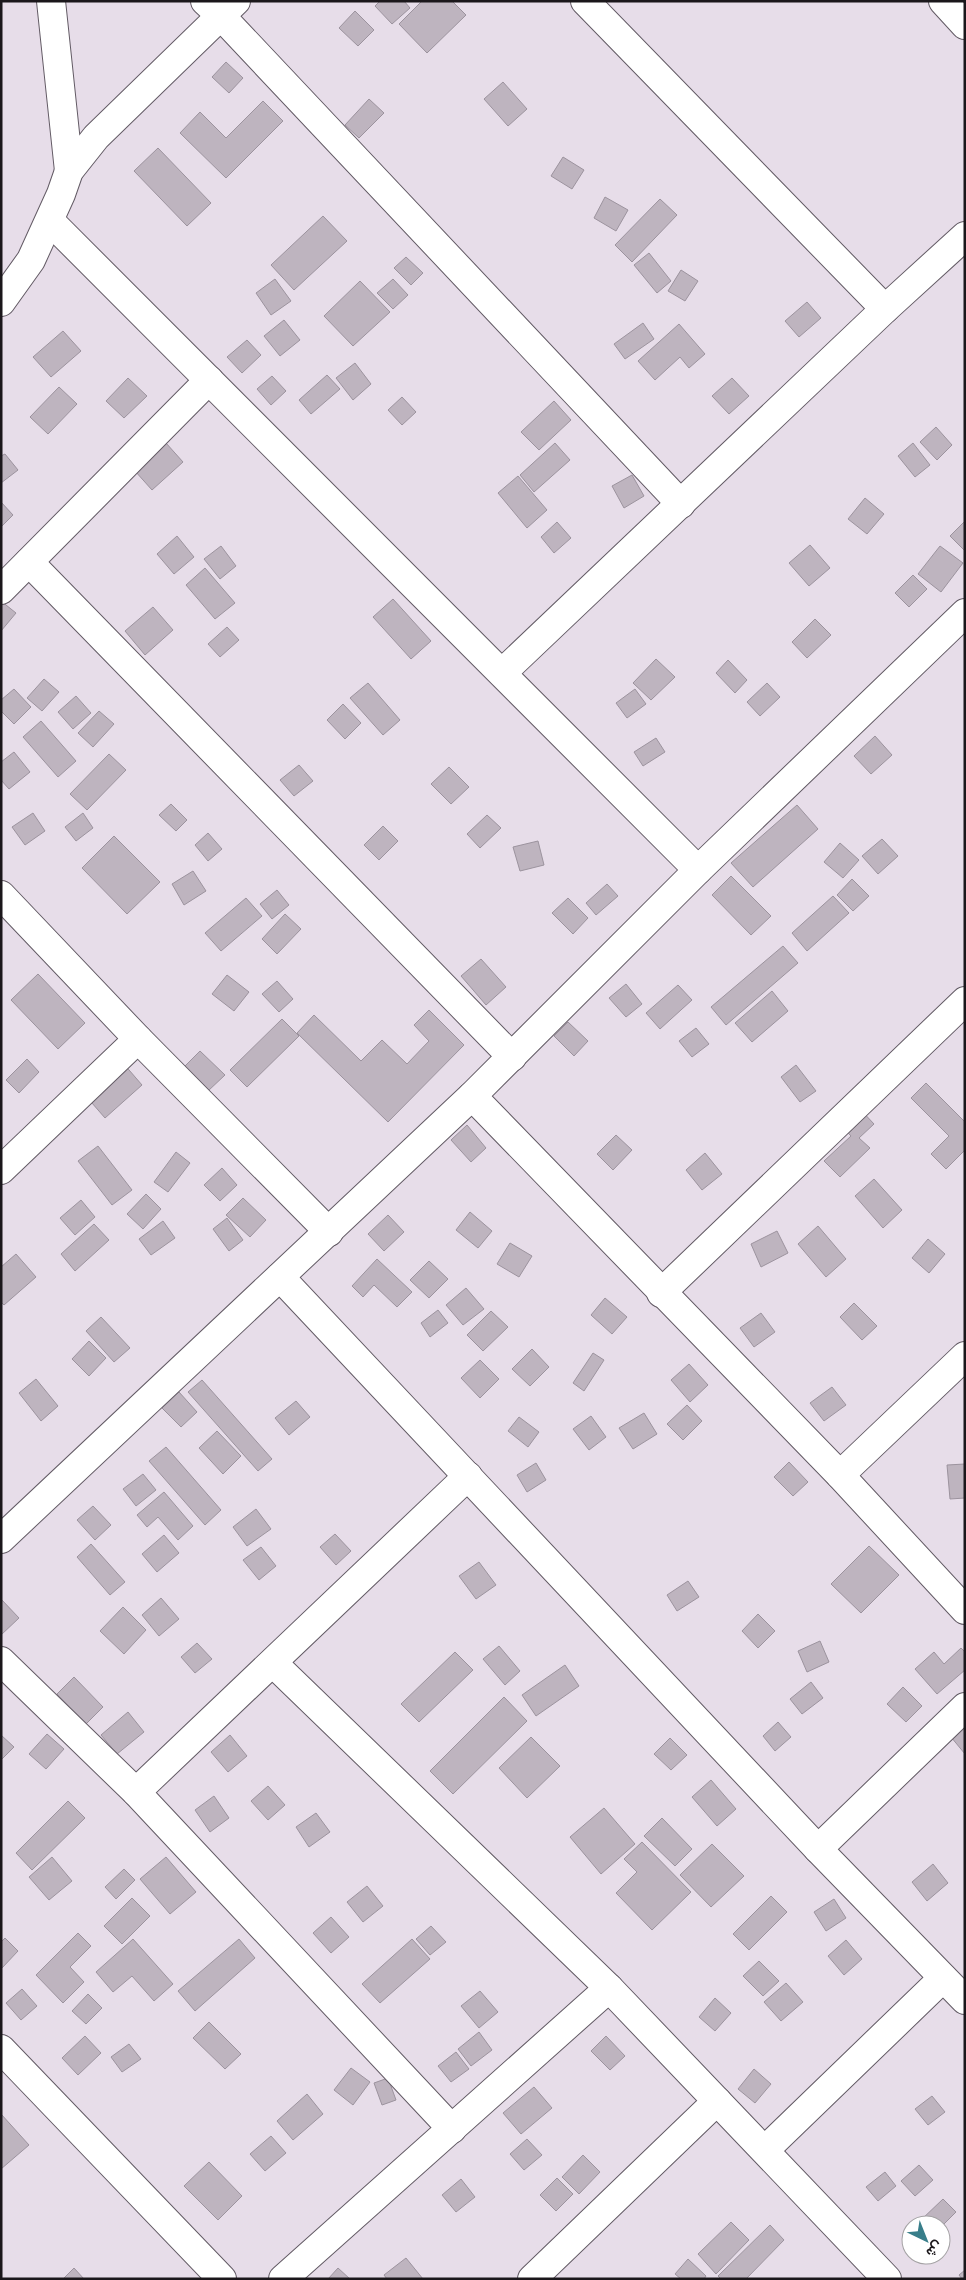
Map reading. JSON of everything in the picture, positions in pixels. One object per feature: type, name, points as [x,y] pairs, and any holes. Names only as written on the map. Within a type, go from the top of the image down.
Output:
[{"type":"street","points":[[51,1],[69,171]]},
{"type":"street","points":[[943,1],[965,25]]},
{"type":"street","points":[[594,4],[885,309]]},
{"type":"street","points":[[1,302],[31,260],[50,221],[69,171],[96,137],[221,6],[681,504]]},
{"type":"street","points":[[50,221],[698,870]]},
{"type":"street","points":[[502,673],[885,309],[965,236]]},
{"type":"street","points":[[1,590],[209,380]]},
{"type":"street","points":[[29,562],[512,1057]]},
{"type":"street","points":[[1,1539],[472,1096],[698,870],[962,622]]},
{"type":"street","points":[[1,895],[138,1039],[329,1232]]},
{"type":"street","points":[[661,1293],[965,1000]]},
{"type":"street","points":[[1,1170],[138,1039]]},
{"type":"street","points":[[472,1096],[661,1293],[840,1475],[965,1610]]},
{"type":"street","points":[[280,1277],[818,1849],[965,2000]]},
{"type":"street","points":[[840,1475],[965,1356]]},
{"type":"street","points":[[136,1792],[468,1476]]},
{"type":"street","points":[[1,1661],[136,1792],[452,2129]]},
{"type":"street","points":[[273,1662],[608,1988],[887,2279]]},
{"type":"street","points":[[818,1849],[965,1707]]},
{"type":"street","points":[[765,2150],[943,1978]]},
{"type":"street","points":[[283,2279],[608,1988]]},
{"type":"street","points":[[1,2049],[222,2279]]},
{"type":"street","points":[[532,2279],[717,2101]]},
{"type":"building","points":[[380,1],[404,1],[410,8],[392,24],[375,6]]},
{"type":"building","points":[[422,1],[452,1],[466,15],[427,53],[399,24]]},
{"type":"building","points":[[355,11],[374,30],[358,46],[339,28]]},
{"type":"building","points":[[226,62],[243,78],[229,93],[212,77]]},
{"type":"building","points":[[503,82],[527,109],[508,126],[484,99]]},
{"type":"building","points":[[369,99],[384,113],[359,138],[345,125]]},
{"type":"building","points":[[263,101],[283,121],[226,178],[180,133],[200,112],[226,138]]},
{"type":"building","points":[[158,148],[211,203],[187,226],[134,171]]},
{"type":"building","points":[[563,157],[584,170],[572,189],[551,176]]},
{"type":"building","points":[[605,197],[628,210],[616,231],[594,218]]},
{"type":"building","points":[[660,199],[677,215],[632,262],[615,245]]},
{"type":"building","points":[[323,216],[347,241],[294,290],[271,265]]},
{"type":"building","points":[[649,253],[671,281],[657,293],[634,265]]},
{"type":"building","points":[[406,257],[423,273],[411,285],[394,268]]},
{"type":"building","points":[[681,270],[698,281],[685,301],[668,291]]},
{"type":"building","points":[[275,279],[291,301],[271,315],[256,293]]},
{"type":"building","points":[[393,279],[408,295],[393,309],[377,293]]},
{"type":"building","points":[[360,281],[390,312],[353,346],[324,316]]},
{"type":"building","points":[[807,302],[821,318],[799,337],[785,321]]},
{"type":"building","points":[[284,320],[300,340],[280,356],[264,336]]},
{"type":"building","points":[[643,323],[654,339],[625,359],[614,344]]},
{"type":"building","points":[[679,324],[705,354],[689,368],[680,357],[655,380],[638,361]]},
{"type":"building","points":[[63,331],[81,351],[51,377],[33,357]]},
{"type":"building","points":[[247,340],[261,355],[242,373],[227,357]]},
{"type":"building","points":[[355,363],[371,384],[353,400],[336,378]]},
{"type":"building","points":[[327,375],[340,389],[311,414],[299,400]]},
{"type":"building","points":[[272,376],[286,391],[271,405],[257,389]]},
{"type":"building","points":[[128,378],[147,396],[124,418],[106,401]]},
{"type":"building","points":[[732,378],[749,396],[729,414],[712,396]]},
{"type":"building","points":[[59,387],[77,404],[48,434],[30,417]]},
{"type":"building","points":[[402,397],[416,412],[402,425],[388,410]]},
{"type":"building","points":[[554,401],[571,420],[539,450],[521,432]]},
{"type":"building","points":[[936,427],[952,445],[937,460],[920,442]]},
{"type":"building","points":[[166,443],[183,462],[152,490],[135,471]]},
{"type":"building","points":[[555,443],[570,460],[534,492],[520,475]]},
{"type":"building","points":[[913,443],[930,465],[915,477],[898,456]]},
{"type":"building","points":[[5,454],[18,470],[1,483],[1,456]]},
{"type":"building","points":[[632,475],[644,496],[624,508],[612,486]]},
{"type":"building","points":[[518,476],[547,510],[527,528],[498,493]]},
{"type":"building","points":[[865,498],[884,514],[867,534],[848,519]]},
{"type":"building","points":[[1,502],[13,515],[1,527]]},
{"type":"building","points":[[965,521],[965,551],[950,536]]},
{"type":"building","points":[[557,522],[571,538],[554,553],[541,537]]},
{"type":"building","points":[[177,536],[194,557],[174,574],[157,554]]},
{"type":"building","points":[[810,545],[830,568],[809,586],[789,563]]},
{"type":"building","points":[[221,546],[236,566],[220,579],[204,559]]},
{"type":"building","points":[[940,546],[963,563],[941,592],[918,574]]},
{"type":"building","points":[[205,568],[235,603],[215,619],[186,585]]},
{"type":"building","points":[[913,575],[927,589],[909,607],[895,593]]},
{"type":"building","points":[[393,599],[431,641],[411,659],[373,617]]},
{"type":"building","points":[[1,601],[16,613],[1,631]]},
{"type":"building","points":[[153,607],[173,630],[145,655],[125,631]]},
{"type":"building","points":[[815,619],[831,635],[807,658],[792,642]]},
{"type":"building","points":[[227,627],[239,640],[220,657],[208,644]]},
{"type":"building","points":[[656,659],[675,677],[651,700],[633,683]]},
{"type":"building","points":[[728,660],[747,680],[735,693],[716,673]]},
{"type":"building","points":[[44,679],[59,692],[42,711],[27,698]]},
{"type":"building","points":[[368,683],[400,720],[383,735],[350,698]]},
{"type":"building","points":[[767,683],[780,697],[760,716],[747,702]]},
{"type":"building","points":[[14,689],[31,707],[14,724],[1,711],[1,700]]},
{"type":"building","points":[[635,689],[646,704],[627,718],[616,703]]},
{"type":"building","points":[[76,696],[91,713],[73,729],[58,712]]},
{"type":"building","points":[[343,704],[361,723],[345,739],[327,720]]},
{"type":"building","points":[[99,711],[114,724],[93,747],[78,733]]},
{"type":"building","points":[[41,721],[76,761],[58,777],[23,737]]},
{"type":"building","points":[[875,736],[892,755],[871,774],[854,756]]},
{"type":"building","points":[[656,738],[665,752],[643,766],[634,752]]},
{"type":"building","points":[[14,752],[30,772],[9,789],[1,780],[1,762]]},
{"type":"building","points":[[109,754],[126,770],[87,810],[70,794]]},
{"type":"building","points":[[299,765],[313,781],[294,796],[280,780]]},
{"type":"building","points":[[449,767],[469,787],[451,804],[431,784]]},
{"type":"building","points":[[171,804],[187,820],[176,831],[159,815]]},
{"type":"building","points":[[797,805],[818,829],[753,887],[731,863]]},
{"type":"building","points":[[33,813],[45,831],[25,845],[12,827]]},
{"type":"building","points":[[83,813],[93,828],[76,841],[65,827]]},
{"type":"building","points":[[487,815],[501,828],[480,848],[467,834]]},
{"type":"building","points":[[383,826],[398,841],[379,860],[364,845]]},
{"type":"building","points":[[208,833],[222,849],[208,861],[195,845]]},
{"type":"building","points":[[114,836],[160,882],[127,914],[82,868]]},
{"type":"building","points":[[882,839],[898,856],[878,874],[862,856]]},
{"type":"building","points":[[538,841],[544,865],[520,871],[513,847]]},
{"type":"building","points":[[840,843],[859,860],[843,878],[824,862]]},
{"type":"building","points":[[193,871],[206,891],[184,905],[172,884]]},
{"type":"building","points":[[731,876],[771,916],[751,935],[712,895]]},
{"type":"building","points":[[852,879],[869,896],[853,911],[837,895]]},
{"type":"building","points":[[607,884],[618,896],[596,915],[586,903]]},
{"type":"building","points":[[277,890],[289,905],[272,919],[260,904]]},
{"type":"building","points":[[833,896],[849,913],[807,951],[792,933]]},
{"type":"building","points":[[246,898],[262,916],[221,951],[205,933]]},
{"type":"building","points":[[568,898],[588,918],[573,934],[552,913]]},
{"type":"building","points":[[285,914],[301,929],[277,954],[262,939]]},
{"type":"building","points":[[783,946],[798,963],[726,1025],[711,1007]]},
{"type":"building","points":[[481,959],[506,987],[486,1005],[461,976]]},
{"type":"building","points":[[38,974],[85,1023],[58,1049],[11,1000]]},
{"type":"building","points":[[227,975],[249,992],[234,1011],[212,994]]},
{"type":"building","points":[[277,981],[293,999],[279,1012],[262,994]]},
{"type":"building","points":[[626,984],[642,1004],[626,1017],[609,998]]},
{"type":"building","points":[[678,985],[692,1000],[660,1029],[646,1013]]},
{"type":"building","points":[[772,991],[788,1011],[752,1042],[735,1023]]},
{"type":"building","points":[[429,1010],[464,1045],[388,1122],[297,1033],[314,1015],[361,1061],[382,1040],[407,1064],[429,1041],[414,1025]]},
{"type":"building","points":[[282,1019],[299,1036],[247,1087],[230,1070]]},
{"type":"building","points":[[568,1022],[588,1041],[574,1056],[554,1036]]},
{"type":"building","points":[[696,1028],[709,1044],[692,1057],[679,1041]]},
{"type":"building","points":[[200,1051],[225,1075],[208,1091],[184,1067]]},
{"type":"building","points":[[27,1059],[39,1072],[19,1093],[6,1080]]},
{"type":"building","points":[[123,1063],[142,1085],[105,1118],[85,1095]]},
{"type":"building","points":[[796,1065],[816,1091],[800,1102],[781,1077]]},
{"type":"building","points":[[926,1083],[965,1122],[965,1150],[946,1169],[931,1154],[949,1136],[911,1098]]},
{"type":"building","points":[[859,1108],[874,1124],[859,1138],[870,1148],[840,1177],[824,1161],[851,1136],[841,1125]]},
{"type":"building","points":[[467,1125],[486,1148],[471,1162],[451,1140]]},
{"type":"building","points":[[616,1135],[632,1150],[613,1170],[597,1154]]},
{"type":"building","points":[[98,1146],[132,1190],[112,1205],[78,1161]]},
{"type":"building","points":[[176,1152],[190,1163],[168,1192],[154,1182]]},
{"type":"building","points":[[705,1153],[722,1174],[702,1190],[686,1170]]},
{"type":"building","points":[[222,1168],[237,1185],[220,1201],[204,1185]]},
{"type":"building","points":[[874,1179],[902,1210],[883,1228],[855,1196]]},
{"type":"building","points":[[146,1194],[161,1209],[143,1229],[127,1214]]},
{"type":"building","points":[[243,1198],[266,1220],[250,1237],[226,1215]]},
{"type":"building","points":[[81,1200],[95,1217],[75,1235],[60,1218]]},
{"type":"building","points":[[470,1212],[492,1231],[478,1248],[456,1230]]},
{"type":"building","points":[[388,1215],[404,1232],[384,1251],[368,1234]]},
{"type":"building","points":[[227,1218],[243,1240],[229,1251],[213,1229]]},
{"type":"building","points":[[163,1221],[175,1238],[151,1255],[139,1239]]},
{"type":"building","points":[[94,1224],[109,1240],[75,1271],[61,1254]]},
{"type":"building","points":[[818,1226],[846,1259],[826,1277],[798,1244]]},
{"type":"building","points":[[777,1231],[788,1253],[761,1267],[751,1244]]},
{"type":"building","points":[[928,1239],[945,1254],[929,1273],[912,1258]]},
{"type":"building","points":[[510,1243],[532,1256],[519,1277],[497,1264]]},
{"type":"building","points":[[16,1254],[36,1277],[4,1305],[1,1302],[1,1267]]},
{"type":"building","points":[[377,1259],[412,1292],[397,1307],[374,1285],[363,1297],[352,1286]]},
{"type":"building","points":[[429,1261],[448,1279],[429,1298],[410,1280]]},
{"type":"building","points":[[466,1288],[484,1309],[463,1325],[446,1305]]},
{"type":"building","points":[[605,1298],[627,1317],[612,1334],[591,1315]]},
{"type":"building","points":[[854,1303],[877,1326],[862,1340],[840,1317]]},
{"type":"building","points":[[438,1310],[448,1323],[430,1337],[421,1323]]},
{"type":"building","points":[[491,1311],[508,1327],[483,1351],[467,1335]]},
{"type":"building","points":[[761,1313],[775,1332],[754,1347],[740,1328]]},
{"type":"building","points":[[101,1317],[130,1348],[114,1362],[86,1331]]},
{"type":"building","points":[[89,1341],[106,1358],[89,1376],[72,1359]]},
{"type":"building","points":[[532,1349],[549,1367],[530,1386],[512,1369]]},
{"type":"building","points":[[593,1353],[604,1360],[584,1391],[573,1383]]},
{"type":"building","points":[[480,1360],[499,1379],[480,1398],[461,1378]]},
{"type":"building","points":[[689,1364],[708,1385],[690,1402],[671,1380]]},
{"type":"building","points":[[36,1379],[58,1406],[41,1421],[19,1393]]},
{"type":"building","points":[[202,1380],[272,1459],[258,1471],[188,1392]]},
{"type":"building","points":[[832,1387],[846,1405],[824,1421],[810,1403]]},
{"type":"building","points":[[179,1392],[197,1412],[181,1427],[162,1408]]},
{"type":"building","points":[[296,1401],[310,1417],[289,1435],[275,1418]]},
{"type":"building","points":[[687,1405],[702,1421],[683,1440],[667,1424]]},
{"type":"building","points":[[644,1413],[657,1434],[633,1449],[619,1428]]},
{"type":"building","points":[[591,1416],[606,1437],[589,1450],[573,1429]]},
{"type":"building","points":[[519,1417],[539,1432],[528,1447],[508,1431]]},
{"type":"building","points":[[217,1431],[241,1456],[223,1474],[199,1448]]},
{"type":"building","points":[[166,1447],[221,1510],[205,1525],[149,1461]]},
{"type":"building","points":[[789,1462],[808,1482],[793,1496],[774,1477]]},
{"type":"building","points":[[536,1463],[546,1480],[527,1492],[517,1475]]},
{"type":"building","points":[[965,1464],[965,1498],[950,1499],[947,1465]]},
{"type":"building","points":[[143,1474],[156,1490],[136,1506],[123,1489]]},
{"type":"building","points":[[164,1492],[193,1526],[178,1540],[158,1517],[147,1527],[137,1515]]},
{"type":"building","points":[[93,1506],[111,1525],[95,1540],[77,1520]]},
{"type":"building","points":[[256,1509],[271,1529],[247,1546],[233,1527]]},
{"type":"building","points":[[335,1534],[351,1551],[336,1565],[320,1547]]},
{"type":"building","points":[[164,1535],[179,1553],[157,1572],[142,1554]]},
{"type":"building","points":[[91,1544],[125,1582],[110,1595],[77,1557]]},
{"type":"building","points":[[869,1546],[899,1575],[861,1613],[831,1584]]},
{"type":"building","points":[[261,1547],[276,1566],[259,1580],[243,1560]]},
{"type":"building","points":[[479,1562],[496,1585],[476,1599],[459,1576]]},
{"type":"building","points":[[688,1581],[699,1597],[677,1611],[667,1595]]},
{"type":"building","points":[[161,1598],[179,1619],[159,1636],[142,1615]]},
{"type":"building","points":[[1,1599],[19,1618],[1,1635]]},
{"type":"building","points":[[123,1607],[146,1630],[124,1654],[100,1631]]},
{"type":"building","points":[[758,1614],[775,1631],[758,1648],[742,1631]]},
{"type":"building","points":[[820,1641],[829,1662],[807,1672],[798,1651]]},
{"type":"building","points":[[197,1643],[212,1659],[195,1673],[181,1657]]},
{"type":"building","points":[[499,1646],[520,1671],[505,1685],[483,1659]]},
{"type":"building","points":[[961,1648],[965,1652],[965,1670],[937,1694],[915,1669],[934,1652],[944,1664]]},
{"type":"building","points":[[455,1652],[473,1670],[419,1722],[401,1704]]},
{"type":"building","points":[[565,1665],[579,1686],[536,1716],[522,1695]]},
{"type":"building","points":[[74,1677],[103,1707],[86,1724],[57,1694]]},
{"type":"building","points":[[811,1682],[823,1698],[802,1714],[790,1699]]},
{"type":"building","points":[[903,1687],[922,1706],[906,1722],[887,1704]]},
{"type":"building","points":[[504,1697],[527,1721],[453,1794],[430,1771]]},
{"type":"building","points":[[128,1712],[144,1732],[117,1754],[101,1735]]},
{"type":"building","points":[[778,1722],[791,1737],[775,1751],[763,1736]]},
{"type":"building","points":[[965,1725],[965,1754],[951,1737]]},
{"type":"building","points":[[47,1734],[64,1749],[46,1769],[29,1754]]},
{"type":"building","points":[[1,1735],[14,1747],[1,1760]]},
{"type":"building","points":[[230,1735],[247,1756],[228,1772],[211,1752]]},
{"type":"building","points":[[531,1737],[560,1766],[527,1798],[499,1768]]},
{"type":"building","points":[[670,1738],[687,1755],[671,1770],[654,1754]]},
{"type":"building","points":[[711,1780],[736,1809],[717,1826],[692,1797]]},
{"type":"building","points":[[268,1786],[285,1805],[268,1820],[251,1801]]},
{"type":"building","points":[[214,1796],[229,1818],[210,1832],[195,1810]]},
{"type":"building","points":[[68,1801],[85,1818],[32,1870],[16,1853]]},
{"type":"building","points":[[604,1808],[635,1844],[601,1874],[570,1837]]},
{"type":"building","points":[[316,1813],[330,1832],[309,1847],[296,1827]]},
{"type":"building","points":[[662,1818],[692,1849],[675,1866],[644,1836]]},
{"type":"building","points":[[642,1842],[691,1892],[652,1930],[616,1893],[637,1872],[624,1859]]},
{"type":"building","points":[[712,1844],[744,1876],[711,1907],[680,1875]]},
{"type":"building","points":[[52,1857],[72,1881],[49,1900],[29,1877]]},
{"type":"building","points":[[166,1857],[196,1892],[170,1914],[140,1879]]},
{"type":"building","points":[[933,1864],[948,1883],[927,1901],[912,1882]]},
{"type":"building","points":[[124,1869],[135,1880],[116,1899],[105,1887]]},
{"type":"building","points":[[367,1886],[383,1906],[363,1922],[347,1902]]},
{"type":"building","points":[[771,1896],[787,1912],[749,1950],[733,1934]]},
{"type":"building","points":[[132,1898],[150,1916],[122,1944],[104,1926]]},
{"type":"building","points":[[834,1899],[846,1918],[826,1931],[814,1912]]},
{"type":"building","points":[[331,1917],[349,1937],[331,1953],[313,1933]]},
{"type":"building","points":[[431,1926],[446,1942],[430,1955],[416,1939]]},
{"type":"building","points":[[78,1933],[91,1946],[70,1967],[84,1982],[63,2003],[36,1975]]},
{"type":"building","points":[[5,1938],[18,1951],[2,1968],[1,1942]]},
{"type":"building","points":[[133,1939],[173,1984],[154,2001],[132,1976],[113,1992],[96,1972]]},
{"type":"building","points":[[239,1939],[255,1958],[195,2011],[178,1991]]},
{"type":"building","points":[[412,1939],[430,1959],[380,2003],[362,1984]]},
{"type":"building","points":[[846,1940],[862,1959],[844,1975],[828,1956]]},
{"type":"building","points":[[759,1961],[779,1981],[763,1996],[743,1976]]},
{"type":"building","points":[[786,1983],[803,2002],[781,2021],[764,2002]]},
{"type":"building","points":[[22,1989],[37,2006],[21,2020],[6,2003]]},
{"type":"building","points":[[480,1991],[498,2012],[479,2028],[461,2006]]},
{"type":"building","points":[[88,1994],[102,2008],[86,2024],[72,2011]]},
{"type":"building","points":[[715,1998],[731,2013],[715,2031],[699,2017]]},
{"type":"building","points":[[209,2022],[241,2054],[225,2069],[193,2038]]},
{"type":"building","points":[[479,2032],[492,2050],[471,2066],[458,2049]]},
{"type":"building","points":[[85,2036],[101,2053],[78,2075],[62,2058]]},
{"type":"building","points":[[606,2036],[625,2056],[610,2070],[591,2051]]},
{"type":"building","points":[[129,2044],[141,2059],[122,2072],[111,2057]]},
{"type":"building","points":[[456,2052],[469,2069],[451,2082],[438,2066]]},
{"type":"building","points":[[351,2068],[370,2082],[353,2105],[334,2090]]},
{"type":"building","points":[[754,2069],[771,2084],[755,2103],[738,2089]]},
{"type":"building","points":[[388,2078],[396,2100],[382,2105],[374,2083]]},
{"type":"building","points":[[534,2087],[552,2108],[521,2134],[503,2113]]},
{"type":"building","points":[[307,2094],[323,2114],[293,2140],[277,2121]]},
{"type":"building","points":[[932,2096],[945,2112],[928,2125],[915,2109]]},
{"type":"building","points":[[1,2114],[29,2145],[1,2169]]},
{"type":"building","points":[[271,2136],[286,2153],[265,2171],[250,2154]]},
{"type":"building","points":[[527,2139],[542,2155],[524,2170],[510,2154]]},
{"type":"building","points":[[583,2155],[600,2172],[579,2194],[562,2177]]},
{"type":"building","points":[[209,2162],[242,2196],[218,2220],[184,2186]]},
{"type":"building","points":[[919,2165],[933,2180],[915,2196],[901,2181]]},
{"type":"building","points":[[885,2172],[896,2186],[878,2201],[866,2187]]},
{"type":"building","points":[[557,2178],[573,2194],[556,2211],[540,2195]]},
{"type":"building","points":[[461,2179],[475,2197],[456,2212],[442,2195]]},
{"type":"building","points":[[943,2199],[956,2212],[951,2217],[951,2215],[926,2215]]},
{"type":"building","points":[[731,2222],[749,2240],[716,2274],[698,2254]]},
{"type":"building","points":[[770,2225],[784,2240],[746,2279],[721,2279],[718,2276]]},
{"type":"building","points":[[406,2258],[423,2279],[387,2279],[384,2275]]},
{"type":"building","points":[[688,2259],[706,2276],[704,2279],[681,2279],[675,2274]]},
{"type":"building","points":[[74,2268],[84,2279],[63,2279]]},
{"type":"building","points":[[338,2268],[350,2279],[328,2279]]},
{"type":"building","points":[[965,2270],[965,2279],[962,2279],[959,2275]]}]
